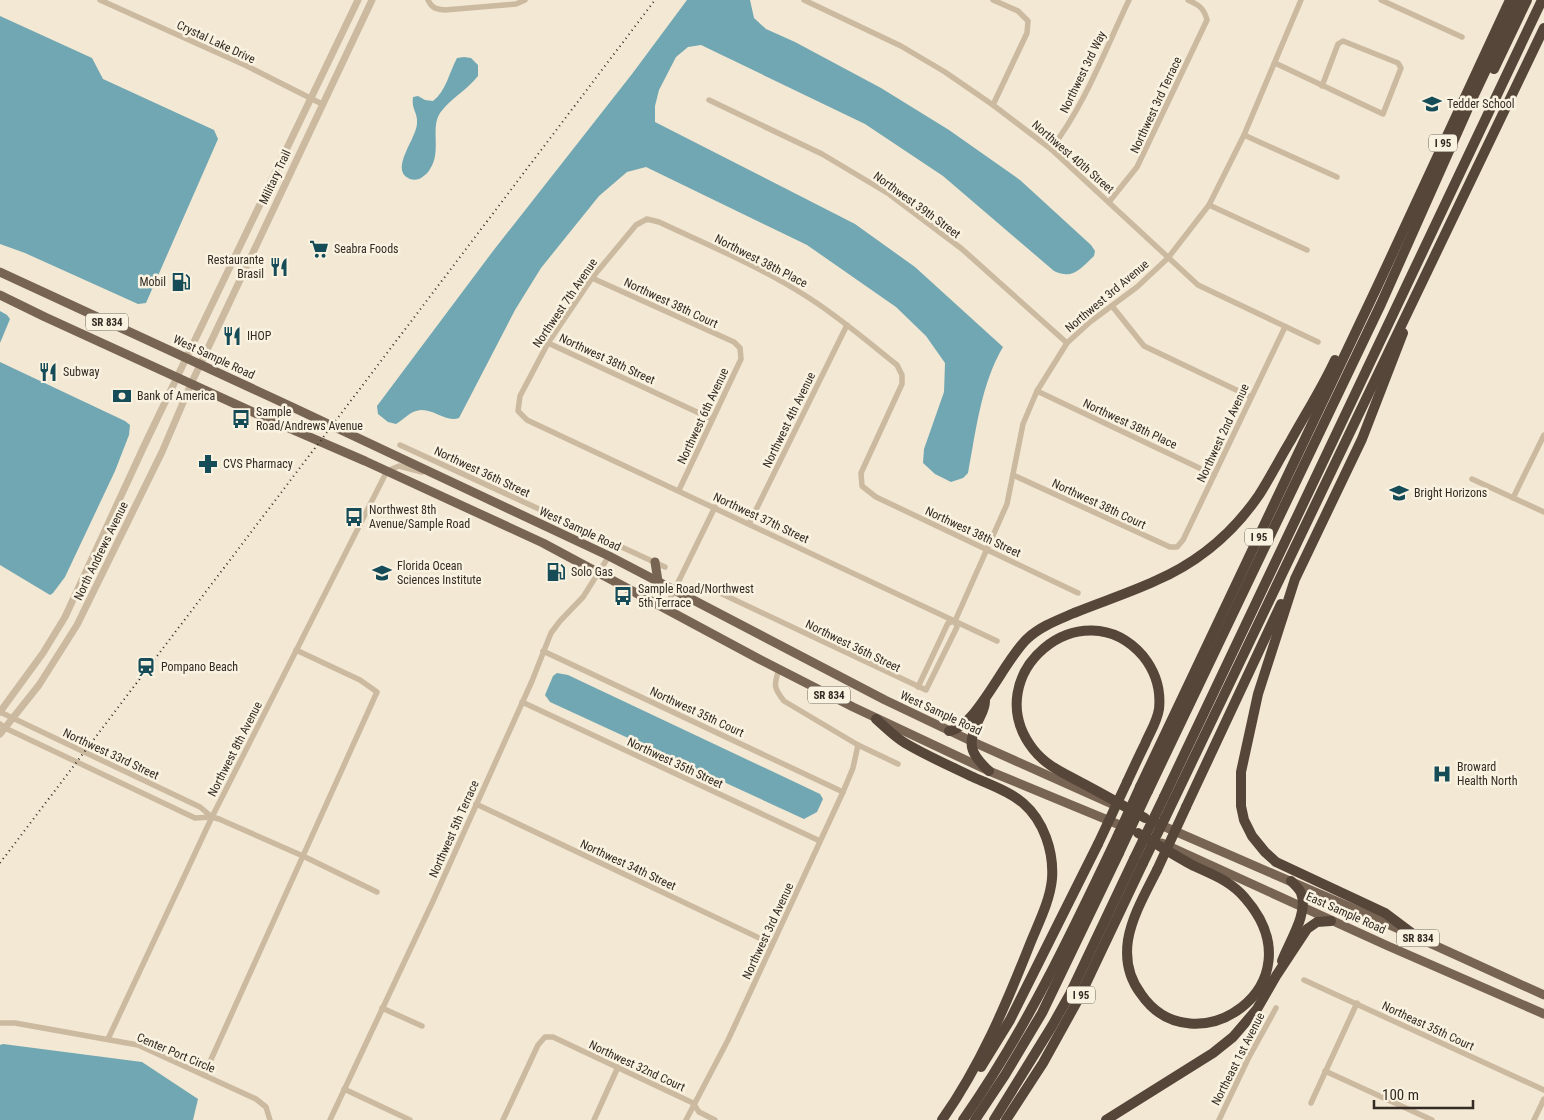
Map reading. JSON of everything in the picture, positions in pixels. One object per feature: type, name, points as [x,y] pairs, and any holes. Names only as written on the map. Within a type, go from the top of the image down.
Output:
[{"type":"highway","name":"I 95","points":[[963,1120],[996,1071],[1033,1008],[1115,852],[1510,0]]},
{"type":"highway","points":[[1144,789],[1380,304],[1519,0]]},
{"type":"highway","points":[[1380,304],[1396,276],[1527,0]]},
{"type":"highway","points":[[994,1120],[1034,1057],[1070,994],[1139,861],[1542,0]]},
{"type":"highway","points":[[1168,799],[1544,28]]},
{"type":"highway","points":[[1138,833],[1194,866],[1227,881],[1245,897],[1261,920],[1266,934],[1269,955],[1264,978],[1248,1003],[1235,1013],[1216,1022],[1200,1023],[1174,1020],[1149,1004],[1132,980],[1127,958],[1131,926],[1157,870],[1186,807],[1279,609],[1362,439],[1398,349],[1423,279]]},
{"type":"highway","points":[[949,731],[957,729],[964,724],[985,700],[1013,654],[1036,631],[1054,621],[1156,581],[1181,568],[1207,551],[1230,530],[1259,495],[1323,384],[1362,303],[1377,287]]},
{"type":"highway","points":[[1295,579],[1258,694],[1240,772],[1240,795],[1244,820],[1258,844],[1276,862],[1385,913],[1417,937]]},
{"type":"highway","points":[[956,1100],[964,1093],[1010,1020],[1098,844],[1127,782],[1153,729],[1157,716],[1158,690],[1155,676],[1141,654],[1128,643],[1113,635],[1098,632],[1080,632],[1060,637],[1036,654],[1023,675],[1018,691],[1017,707],[1022,730],[1034,749],[1051,766],[1145,818]]},
{"type":"highway","points":[[985,700],[985,706],[971,741],[973,753],[989,771]]},
{"type":"highway","points":[[876,719],[903,742],[1018,800],[1032,812],[1039,822],[1050,851],[1052,881],[1044,908],[1002,1014],[956,1100],[942,1120]]},
{"type":"highway","points":[[975,1120],[1005,1075],[1042,1013],[1115,852]]},
{"type":"highway","name":"I 95","points":[[1006,1120],[1042,1063],[1079,998],[1139,861]]},
{"type":"highway","points":[[1276,976],[1303,908],[1300,891],[1291,881]]},
{"type":"highway","points":[[1106,1120],[1213,1053],[1233,1037],[1257,1009],[1307,929],[1312,924],[1323,920],[1331,921]]},
{"type":"main road","name":"West Sample Road","points":[[0,272],[609,556],[843,679],[949,731],[1145,818]]},
{"type":"main road","name":"SR 834","points":[[0,295],[191,384],[543,543],[779,670],[876,719],[989,771],[1138,833]]},
{"type":"main road","points":[[655,562],[658,581]]},
{"type":"main road","name":"East Sample Road","points":[[1145,818],[1291,881],[1544,995]]},
{"type":"main road","name":"East Sample Road","points":[[1138,833],[1331,921],[1544,1014]]},
{"type":"street","name":"Crystal Lake Drive","points":[[100,0],[247,66],[322,104]]},
{"type":"street","name":"Military Trail","points":[[186,358],[358,0]]},
{"type":"street","name":"Military Trail","points":[[200,365],[372,0]]},
{"type":"street","points":[[428,0],[430,6],[446,10],[516,4],[525,0]]},
{"type":"street","name":"Northwest 40th Street","points":[[804,0],[901,46],[945,72],[993,105],[1051,149],[1198,285],[1318,342]]},
{"type":"street","points":[[993,0],[1018,11],[1028,21],[1027,32],[993,105]]},
{"type":"street","name":"Northwest 3rd Way","points":[[1051,149],[1065,131],[1076,111],[1129,0]]},
{"type":"street","name":"Northwest 3rd Terrace","points":[[1109,202],[1137,166],[1207,20],[1204,10],[1198,4],[1188,0]]},
{"type":"street","name":"Northwest 3rd Avenue","points":[[918,687],[948,623],[954,621],[1007,504],[1023,424],[1037,391],[1067,343],[1090,322],[1137,287],[1168,258],[1210,205],[1244,135],[1301,0]]},
{"type":"street","points":[[1381,0],[1462,37]]},
{"type":"street","points":[[1275,63],[1322,86],[1383,114],[1401,68],[1398,63],[1343,41],[1338,44],[1322,86]]},
{"type":"street","name":"Northwest 39th Street","points":[[709,100],[822,154],[889,194],[962,249],[1067,343]]},
{"type":"street","points":[[1244,135],[1336,177]]},
{"type":"street","points":[[1210,205],[1307,250]]},
{"type":"street","name":"Northwest 7th Avenue","points":[[518,411],[520,396],[548,343],[592,278],[636,225],[647,219]]},
{"type":"street","name":"Northwest 38th Place","points":[[647,219],[659,222],[772,276],[806,296],[847,325],[897,365],[902,375],[902,384],[861,473],[862,486]]},
{"type":"street","name":"Northwest 38th Court","points":[[592,278],[734,342],[740,348]]},
{"type":"street","points":[[1112,306],[1144,346],[1251,397]]},
{"type":"street","name":"Northwest 4th Avenue","points":[[749,524],[847,325]]},
{"type":"street","name":"Northwest 2nd Avenue","points":[[1177,547],[1183,540],[1284,327]]},
{"type":"street","name":"Northwest 38th Street","points":[[548,343],[712,419]]},
{"type":"street","name":"Northwest 6th Avenue","points":[[679,490],[741,359],[740,348]]},
{"type":"street","name":"North Andrews Avenue","points":[[0,712],[43,653],[65,617],[186,358]]},
{"type":"street","name":"North Andrews Avenue","points":[[2,729],[39,686],[77,624],[162,452],[200,365]]},
{"type":"street","name":"Northwest 38th Place","points":[[1037,391],[1214,475]]},
{"type":"street","name":"Northwest 37th Street","points":[[518,411],[527,420],[997,641]]},
{"type":"street","points":[[1513,498],[1544,435]]},
{"type":"street","name":"Northwest 36th Street","points":[[400,445],[665,567]]},
{"type":"street","points":[[387,471],[399,466],[435,475],[442,464]]},
{"type":"street","name":"Northwest 8th Avenue","points":[[108,1039],[212,817],[387,471]]},
{"type":"street","name":"Northwest 38th Court","points":[[1013,476],[1170,548],[1177,547]]},
{"type":"street","points":[[1472,479],[1544,512]]},
{"type":"street","name":"Northwest 38th Street","points":[[862,486],[876,497],[1078,593]]},
{"type":"street","points":[[666,609],[714,507]]},
{"type":"street","name":"Northwest 5th Terrace","points":[[330,1120],[433,901],[522,702],[543,650],[555,627],[583,597],[609,556]]},
{"type":"street","name":"Northwest 36th Street","points":[[718,592],[926,690]]},
{"type":"street","name":"Northwest 3rd Avenue","points":[[926,690],[957,627],[954,621]]},
{"type":"street","points":[[204,1075],[377,692],[360,680],[296,650]]},
{"type":"street","name":"Northwest 35th Court","points":[[543,650],[843,792]]},
{"type":"street","points":[[779,670],[775,686],[777,692],[784,700],[858,746],[898,764]]},
{"type":"street","name":"Northwest 35th Street","points":[[522,702],[820,841]]},
{"type":"street","name":"Northwest 33rd Street","points":[[0,712],[200,807],[212,817],[303,856],[377,892]]},
{"type":"street","name":"Northwest 33rd Street","points":[[2,729],[195,818],[212,817]]},
{"type":"street","name":"Northwest 3rd Avenue","points":[[686,1120],[693,1103],[728,1040],[843,792],[858,746]]},
{"type":"street","name":"Northwest 34th Street","points":[[476,804],[772,944]]},
{"type":"street","name":"Northeast 35th Court","points":[[1304,980],[1544,1090]]},
{"type":"street","points":[[1311,1103],[1357,1003]]},
{"type":"street","points":[[382,1008],[422,1026]]},
{"type":"street","name":"Northeast 1st Avenue","points":[[1220,1120],[1248,1059],[1276,1008]]},
{"type":"street","name":"Center Port Circle","points":[[0,1023],[15,1023],[138,1045],[256,1099],[266,1107],[270,1120]]},
{"type":"street","name":"Northwest 32nd Court","points":[[503,1120],[538,1045],[545,1037],[553,1037],[693,1103],[699,1112],[715,1120]]},
{"type":"street","points":[[594,1120],[618,1067]]},
{"type":"street","points":[[1325,1071],[1432,1120]]},
{"type":"street","points":[[344,1089],[410,1120]]},
{"type":"street","points":[[1534,1120],[1544,1099]]},
{"type":"water","points":[[687,0],[750,0],[754,18],[766,29],[795,42],[881,88],[949,130],[1020,180],[1091,245],[1095,251],[1094,256],[1076,272],[1066,274],[1054,271],[943,176],[865,124],[701,45],[688,47],[676,57],[659,90],[655,106],[655,122],[855,224],[915,267],[1003,347],[989,376],[984,392],[968,473],[963,478],[951,482],[935,474],[923,463],[924,449],[944,392],[945,363],[926,336],[896,307],[807,245],[646,167],[627,172],[599,196],[541,268],[515,310],[459,418],[448,418],[422,410],[411,413],[396,424],[388,422],[378,414],[377,406],[493,251],[632,74]]},
{"type":"water","points":[[0,16],[92,58],[103,79],[214,130],[218,139],[146,303],[138,304],[25,253],[0,244]]},
{"type":"water","points":[[457,58],[471,58],[478,65],[478,76],[440,113],[436,126],[435,155],[429,170],[419,179],[409,179],[403,173],[402,167],[417,123],[413,97],[418,96],[425,100],[433,101],[444,87]]},
{"type":"water","points":[[0,311],[10,319],[0,343]]},
{"type":"water","points":[[0,362],[130,425],[129,435],[115,471],[65,577],[50,595],[0,565]]},
{"type":"water","points":[[557,673],[568,675],[820,794],[823,799],[817,812],[804,819],[550,702],[545,695],[553,676]]},
{"type":"water","points":[[0,1045],[142,1062],[198,1099],[193,1120],[0,1120]]},
{"type":"railway","points":[[0,863],[655,0]]},
{"type":"place","name":"Tedder School","points":[[1432,104]]},
{"type":"place","name":"Seabra Foods","points":[[319,249]]},
{"type":"place","name":"Restaurante Brasil","points":[[279,267]]},
{"type":"place","name":"Mobil","points":[[181,282]]},
{"type":"place","name":"IHOP","points":[[232,336]]},
{"type":"place","name":"Subway","points":[[48,372]]},
{"type":"place","name":"Bank of America","points":[[122,396]]},
{"type":"place","name":"Sample Road/Andrews Avenue","points":[[241,419]]},
{"type":"place","name":"CVS Pharmacy","points":[[208,464]]},
{"type":"place","name":"Bright Horizons","points":[[1399,493]]},
{"type":"place","name":"Northwest 8th Avenue/Sample Road","points":[[354,517]]},
{"type":"place","name":"Solo Gas","points":[[556,572]]},
{"type":"place","name":"Florida Ocean Sciences Institute","points":[[382,573]]},
{"type":"place","name":"Sample Road/Northwest 5th Terrace","points":[[623,596]]},
{"type":"place","name":"Pompano Beach","points":[[146,667]]},
{"type":"place","name":"Broward Health North","points":[[1442,774]]}]
